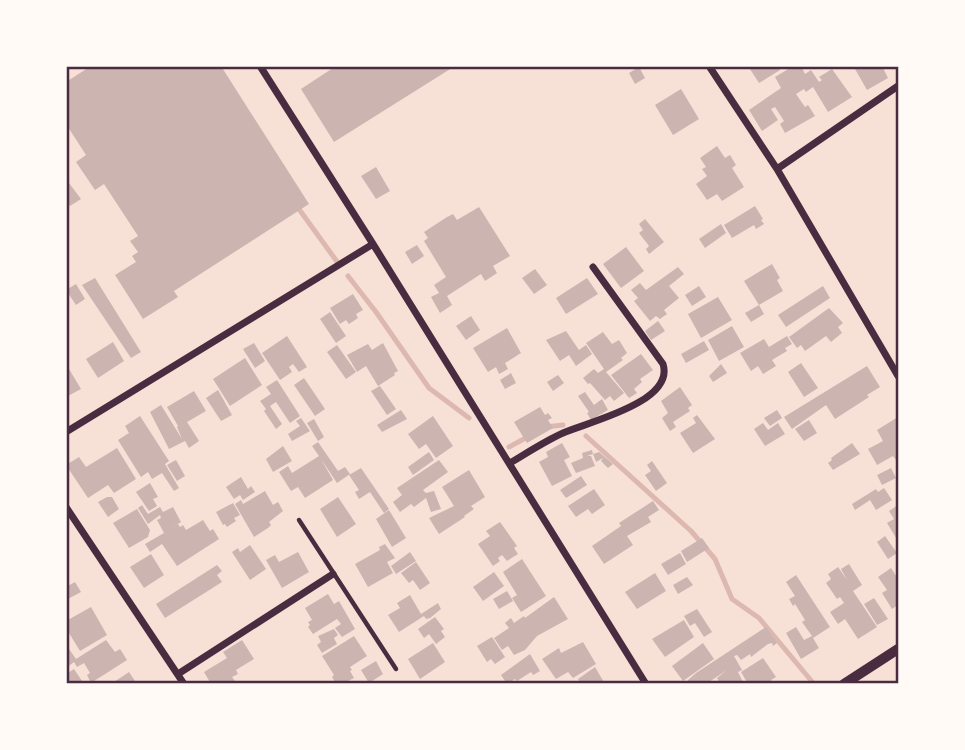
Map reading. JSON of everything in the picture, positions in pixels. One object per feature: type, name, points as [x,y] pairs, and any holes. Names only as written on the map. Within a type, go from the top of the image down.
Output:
[{"type":"street","points":[[260,66],[646,684]]},
{"type":"street","points":[[709,66],[776,169],[898,376]]},
{"type":"street","points":[[776,169],[898,86]]},
{"type":"street","points":[[66,432],[373,244]]},
{"type":"street","points":[[510,463],[565,432],[605,419],[657,389],[664,382],[666,371],[663,364],[593,267]]},
{"type":"street","points":[[66,507],[184,684]]},
{"type":"street","points":[[178,674],[334,574]]},
{"type":"street","points":[[845,684],[898,649]]},
{"type":"lane","points":[[299,520],[396,669]]},
{"type":"building","points":[[91,66],[221,66],[309,204],[174,291],[178,297],[143,319],[115,275],[136,262],[132,256],[138,252],[130,241],[138,236],[104,184],[95,190],[76,162],[86,155],[66,124],[66,82]]},
{"type":"building","points":[[336,66],[455,66],[334,142],[301,89]]},
{"type":"building","points":[[748,66],[778,66],[780,70],[759,83]]},
{"type":"building","points":[[788,66],[801,66],[805,74],[811,70],[819,82],[822,80],[819,77],[832,69],[852,97],[828,112],[813,87],[806,92],[804,89],[796,94],[815,116],[785,133],[780,124],[784,121],[775,107],[771,109],[778,120],[762,131],[749,110],[781,88],[775,77],[790,68]]},
{"type":"building","points":[[860,66],[882,66],[888,78],[867,90],[855,69]]},
{"type":"building","points":[[639,67],[645,78],[635,84],[629,73]]},
{"type":"building","points":[[681,89],[699,119],[673,135],[655,105]]},
{"type":"building","points":[[717,146],[725,158],[730,155],[736,165],[732,168],[744,187],[722,201],[717,194],[707,200],[696,184],[707,176],[702,169],[706,167],[700,158]]},
{"type":"building","points":[[376,167],[390,191],[376,199],[361,176]]},
{"type":"building","points":[[66,179],[81,199],[70,206],[66,205]]},
{"type":"building","points":[[755,206],[764,224],[756,229],[754,225],[732,238],[724,225]]},
{"type":"building","points":[[479,207],[510,256],[493,266],[497,273],[485,281],[481,274],[447,296],[452,305],[440,313],[431,297],[439,293],[434,285],[446,277],[424,241],[428,238],[424,232],[453,214],[457,220]]},
{"type":"building","points":[[645,219],[664,242],[649,254],[646,249],[649,246],[639,233],[643,230],[639,224]]},
{"type":"building","points":[[721,224],[726,233],[705,248],[699,239]]},
{"type":"building","points":[[417,245],[424,256],[412,264],[405,252]]},
{"type":"building","points":[[626,247],[644,271],[621,288],[603,264]]},
{"type":"building","points":[[772,264],[780,278],[777,280],[783,291],[759,305],[744,281]]},
{"type":"building","points":[[678,267],[684,274],[669,286],[679,298],[664,310],[667,314],[660,319],[656,316],[650,321],[634,301],[638,298],[631,290],[640,283],[646,290]]},
{"type":"building","points":[[535,269],[547,285],[534,294],[522,278]]},
{"type":"building","points":[[95,278],[141,352],[131,358],[82,285]]},
{"type":"building","points":[[587,278],[598,294],[566,314],[556,298]]},
{"type":"building","points":[[76,284],[85,299],[76,305],[66,290]]},
{"type":"building","points":[[699,286],[706,297],[692,306],[685,295]]},
{"type":"building","points":[[823,286],[830,298],[786,327],[778,315]]},
{"type":"building","points":[[353,294],[363,310],[356,314],[358,318],[349,324],[346,320],[340,324],[330,308]]},
{"type":"building","points":[[718,297],[732,320],[701,338],[688,314]]},
{"type":"building","points":[[759,305],[764,314],[751,322],[745,313]]},
{"type":"building","points":[[829,308],[843,323],[838,327],[842,333],[831,342],[826,336],[805,351],[801,345],[797,348],[789,337]]},
{"type":"building","points":[[330,312],[346,336],[336,343],[320,319]]},
{"type":"building","points":[[471,316],[480,330],[466,340],[456,326]]},
{"type":"building","points":[[658,321],[665,331],[651,340],[645,331]]},
{"type":"building","points":[[732,326],[744,347],[719,361],[708,340]]},
{"type":"building","points":[[507,328],[521,353],[505,363],[508,369],[499,374],[496,367],[488,372],[473,348]]},
{"type":"building","points":[[566,331],[579,350],[586,345],[592,354],[576,366],[569,355],[560,361],[546,340]]},
{"type":"building","points":[[603,332],[612,344],[619,340],[627,353],[621,358],[623,360],[606,372],[624,393],[614,401],[610,396],[605,400],[583,378],[594,369],[598,373],[604,369],[586,343]]},
{"type":"building","points":[[287,336],[307,367],[299,372],[293,364],[289,367],[292,372],[280,380],[262,353]]},
{"type":"building","points":[[787,336],[792,344],[785,348],[787,351],[772,360],[776,366],[763,374],[758,366],[751,371],[740,353],[764,339],[769,347]]},
{"type":"building","points":[[704,341],[709,350],[686,363],[681,354]]},
{"type":"building","points":[[113,342],[124,361],[98,378],[86,359]]},
{"type":"building","points":[[254,343],[265,361],[255,368],[243,349]]},
{"type":"building","points":[[383,343],[398,371],[378,386],[366,366],[357,372],[347,355],[368,344],[372,350]]},
{"type":"building","points":[[337,345],[356,372],[346,379],[327,352]]},
{"type":"building","points":[[641,354],[653,370],[640,379],[642,382],[634,389],[637,393],[629,398],[611,375]]},
{"type":"building","points":[[245,358],[262,385],[230,406],[213,379]]},
{"type":"building","points":[[801,363],[818,388],[804,397],[788,372]]},
{"type":"building","points":[[66,364],[81,389],[66,397]]},
{"type":"building","points":[[721,364],[727,373],[713,382],[709,376]]},
{"type":"building","points":[[867,366],[880,387],[867,395],[869,397],[835,419],[826,405],[792,429],[784,417]]},
{"type":"building","points":[[511,373],[516,383],[505,389],[500,380]]},
{"type":"building","points":[[558,375],[564,383],[553,391],[547,382]]},
{"type":"building","points":[[304,378],[325,409],[315,416],[294,385]]},
{"type":"building","points":[[277,380],[300,416],[290,423],[276,402],[270,406],[282,424],[276,429],[260,401],[271,394],[266,387]]},
{"type":"building","points":[[380,386],[396,409],[387,415],[371,391]]},
{"type":"building","points":[[680,387],[692,405],[688,408],[690,411],[673,422],[676,427],[670,431],[662,418],[668,413],[661,401]]},
{"type":"building","points":[[218,390],[232,415],[221,421],[206,398]]},
{"type":"building","points":[[194,391],[206,411],[187,422],[199,441],[189,448],[185,441],[169,449],[150,412],[161,405],[182,439],[167,407]]},
{"type":"building","points":[[585,392],[594,405],[602,399],[608,410],[591,420],[578,396]]},
{"type":"building","points":[[540,407],[545,415],[548,413],[552,418],[548,420],[553,428],[527,443],[514,422]]},
{"type":"building","points":[[401,410],[407,419],[382,432],[377,425]]},
{"type":"building","points":[[777,410],[782,418],[770,426],[764,418]]},
{"type":"building","points":[[697,415],[715,439],[693,453],[680,433],[696,423],[693,418]]},
{"type":"building","points":[[140,416],[169,461],[165,464],[179,488],[174,491],[162,473],[152,479],[148,472],[141,477],[118,440],[129,433],[125,426]]},
{"type":"building","points":[[433,416],[453,446],[436,458],[426,444],[419,449],[408,434]]},
{"type":"building","points":[[898,417],[898,459],[893,456],[877,465],[868,449],[883,441],[877,430]]},
{"type":"building","points":[[301,418],[310,431],[292,441],[288,434],[300,426],[296,421]]},
{"type":"building","points":[[314,419],[324,437],[318,441],[307,423]]},
{"type":"building","points":[[809,420],[817,433],[804,441],[795,429]]},
{"type":"building","points":[[763,423],[768,430],[778,423],[785,434],[765,446],[754,429]]},
{"type":"building","points":[[318,442],[338,471],[345,467],[350,474],[337,483],[321,459],[333,480],[305,498],[298,487],[291,491],[279,472],[288,466],[292,473],[319,456],[312,446]]},
{"type":"building","points":[[562,443],[570,457],[564,460],[572,476],[552,486],[539,462],[548,457],[546,452]]},
{"type":"building","points":[[852,443],[860,454],[833,470],[828,463],[831,458]]},
{"type":"building","points":[[283,446],[292,461],[273,472],[266,459]]},
{"type":"building","points":[[117,448],[136,479],[114,493],[108,485],[88,498],[66,465],[79,457],[86,467]]},
{"type":"building","points":[[592,450],[593,454],[587,456],[591,456],[595,466],[576,473],[571,463],[583,458],[582,453]]},
{"type":"building","points":[[429,452],[434,460],[413,475],[408,467]]},
{"type":"building","points":[[599,452],[613,464],[608,468],[601,461],[603,458],[596,462],[593,454]]},
{"type":"building","points":[[176,460],[185,476],[177,481],[167,465]]},
{"type":"building","points":[[439,460],[448,472],[423,490],[426,493],[434,491],[441,509],[431,512],[426,498],[414,507],[411,504],[400,512],[393,502],[402,495],[397,488]]},
{"type":"building","points":[[652,461],[667,483],[656,491],[645,475],[651,471],[647,465]]},
{"type":"building","points":[[361,468],[389,509],[384,513],[370,492],[359,499],[355,492],[359,490],[349,475]]},
{"type":"building","points":[[891,468],[896,478],[882,485],[877,475]]},
{"type":"building","points":[[469,470],[485,497],[471,506],[474,509],[465,517],[439,534],[429,518],[454,506],[442,487]]},
{"type":"building","points":[[581,476],[587,485],[566,498],[560,490]]},
{"type":"building","points":[[241,477],[248,489],[251,486],[255,492],[243,500],[240,495],[234,499],[226,487]]},
{"type":"building","points":[[150,483],[158,497],[153,499],[157,506],[149,511],[136,492]]},
{"type":"building","points":[[884,488],[892,500],[876,510],[870,500],[855,510],[852,504],[876,489],[878,492]]},
{"type":"building","points":[[594,489],[605,505],[592,514],[588,509],[576,517],[568,506]]},
{"type":"building","points":[[265,491],[273,505],[278,502],[283,511],[269,522],[271,525],[268,528],[254,537],[235,504],[241,500],[243,504]]},
{"type":"building","points":[[112,497],[119,509],[108,517],[98,502]]},
{"type":"building","points":[[338,497],[356,524],[337,537],[320,509]]},
{"type":"building","points":[[653,501],[659,510],[648,517],[651,522],[627,536],[633,545],[604,564],[592,546],[621,526],[619,523]]},
{"type":"building","points":[[233,503],[240,515],[227,527],[216,512]]},
{"type":"building","points":[[142,505],[148,514],[160,507],[163,512],[173,507],[181,522],[168,530],[178,524],[180,527],[183,525],[186,530],[203,520],[219,539],[177,566],[162,544],[150,552],[145,544],[164,533],[157,520],[161,518],[160,515],[148,524],[138,508]]},
{"type":"building","points":[[898,505],[898,541],[887,523],[894,519],[889,511]]},
{"type":"building","points":[[137,509],[150,530],[148,537],[129,548],[113,523]]},
{"type":"building","points":[[389,510],[406,538],[392,547],[376,519]]},
{"type":"building","points":[[500,522],[517,546],[514,548],[518,554],[507,561],[502,555],[498,558],[500,561],[493,566],[478,544],[490,536],[486,531]]},
{"type":"building","points":[[885,536],[897,553],[888,559],[877,542]]},
{"type":"building","points":[[702,538],[709,548],[687,562],[681,551]]},
{"type":"building","points":[[385,544],[395,558],[387,562],[393,573],[368,587],[355,564],[380,550],[379,547]]},
{"type":"building","points":[[250,545],[266,569],[250,580],[232,552],[238,548],[240,552]]},
{"type":"building","points":[[298,552],[309,572],[282,588],[266,560],[275,555],[279,562]]},
{"type":"building","points":[[410,552],[416,561],[396,574],[391,566]]},
{"type":"building","points":[[680,553],[686,564],[668,575],[661,564]]},
{"type":"building","points":[[151,554],[164,575],[144,588],[130,567]]},
{"type":"building","points":[[522,559],[546,596],[521,612],[512,598],[517,595],[503,572]]},
{"type":"building","points":[[416,562],[430,583],[420,590],[413,580],[409,583],[401,573]]},
{"type":"building","points":[[849,564],[862,585],[853,591],[877,627],[858,639],[845,619],[838,624],[830,612],[844,603],[840,597],[837,599],[826,583],[831,579],[828,574],[838,567],[847,580],[841,569]]},
{"type":"building","points":[[217,565],[222,571],[217,575],[222,582],[165,618],[156,604]]},
{"type":"building","points":[[891,568],[898,579],[898,605],[892,609],[882,593],[887,590],[878,577]]},
{"type":"building","points":[[494,572],[504,586],[483,601],[473,587]]},
{"type":"building","points":[[655,573],[666,591],[637,609],[625,592]]},
{"type":"building","points":[[796,575],[830,627],[813,638],[819,648],[801,659],[786,633],[796,627],[804,640],[812,636],[802,622],[805,620],[789,599],[795,596],[786,582]]},
{"type":"building","points":[[687,577],[693,585],[678,594],[673,585]]},
{"type":"building","points":[[75,582],[81,592],[66,600],[66,587]]},
{"type":"building","points":[[507,591],[513,601],[499,609],[493,599]]},
{"type":"building","points":[[328,594],[334,604],[339,601],[355,629],[342,637],[335,628],[341,624],[337,619],[313,634],[308,627],[308,622],[312,620],[305,608]]},
{"type":"building","points":[[410,595],[421,614],[438,603],[441,609],[430,618],[426,619],[424,616],[399,632],[388,615],[400,608],[397,603]]},
{"type":"building","points":[[554,597],[568,619],[537,636],[525,650],[514,655],[508,646],[502,650],[494,638],[509,628],[505,623],[511,618],[514,623],[524,616],[525,618]]},
{"type":"building","points":[[874,598],[888,619],[877,625],[864,604]]},
{"type":"building","points":[[91,607],[107,635],[80,651],[69,633],[66,634],[66,621]]},
{"type":"building","points":[[697,609],[712,632],[704,637],[695,623],[690,626],[684,616]]},
{"type":"building","points":[[435,617],[444,629],[441,631],[445,637],[436,644],[429,634],[424,638],[418,629]]},
{"type":"building","points":[[684,620],[694,637],[665,657],[652,639]]},
{"type":"building","points":[[766,627],[777,643],[773,646],[772,643],[768,644],[751,657],[750,654],[741,660],[737,655],[734,656],[742,670],[738,672],[744,684],[720,684],[717,678],[727,670],[706,684],[690,684],[688,680],[696,673]]},
{"type":"building","points":[[334,629],[338,635],[334,638],[337,644],[322,653],[317,645],[321,642],[318,636]]},
{"type":"building","points":[[354,636],[367,656],[350,667],[354,678],[348,681],[350,684],[336,684],[332,677],[334,675],[322,656]]},
{"type":"building","points":[[492,637],[505,657],[495,664],[491,659],[487,662],[477,646]]},
{"type":"building","points":[[106,640],[115,652],[120,649],[127,660],[91,683],[87,675],[90,673],[84,663],[77,667],[74,662],[66,668],[66,651],[69,649],[76,659]]},
{"type":"building","points":[[242,640],[254,659],[236,670],[238,674],[232,677],[235,681],[232,684],[211,684],[204,672],[227,658],[223,652]]},
{"type":"building","points":[[583,642],[596,664],[573,678],[568,672],[556,679],[542,659],[559,648],[561,653]]},
{"type":"building","points":[[433,643],[445,662],[420,679],[408,659]]},
{"type":"building","points":[[703,643],[714,659],[683,681],[672,666]]},
{"type":"building","points":[[530,654],[540,671],[533,675],[531,672],[507,684],[501,675]]},
{"type":"building","points":[[763,658],[776,677],[771,680],[773,684],[748,684],[741,672]]},
{"type":"building","points":[[376,661],[383,674],[369,683],[361,670]]},
{"type":"building","points":[[595,667],[605,684],[581,684],[578,679]]},
{"type":"building","points":[[74,669],[84,684],[66,684],[66,674]]},
{"type":"building","points":[[129,672],[134,684],[111,684]]},
{"type":"waterway","points":[[296,205],[338,263]]},
{"type":"waterway","points":[[348,276],[429,388],[469,418]]},
{"type":"waterway","points":[[545,427],[563,425]]},
{"type":"waterway","points":[[509,447],[531,435]]},
{"type":"waterway","points":[[586,436],[691,531],[715,559],[732,599],[759,618],[814,684]]}]
